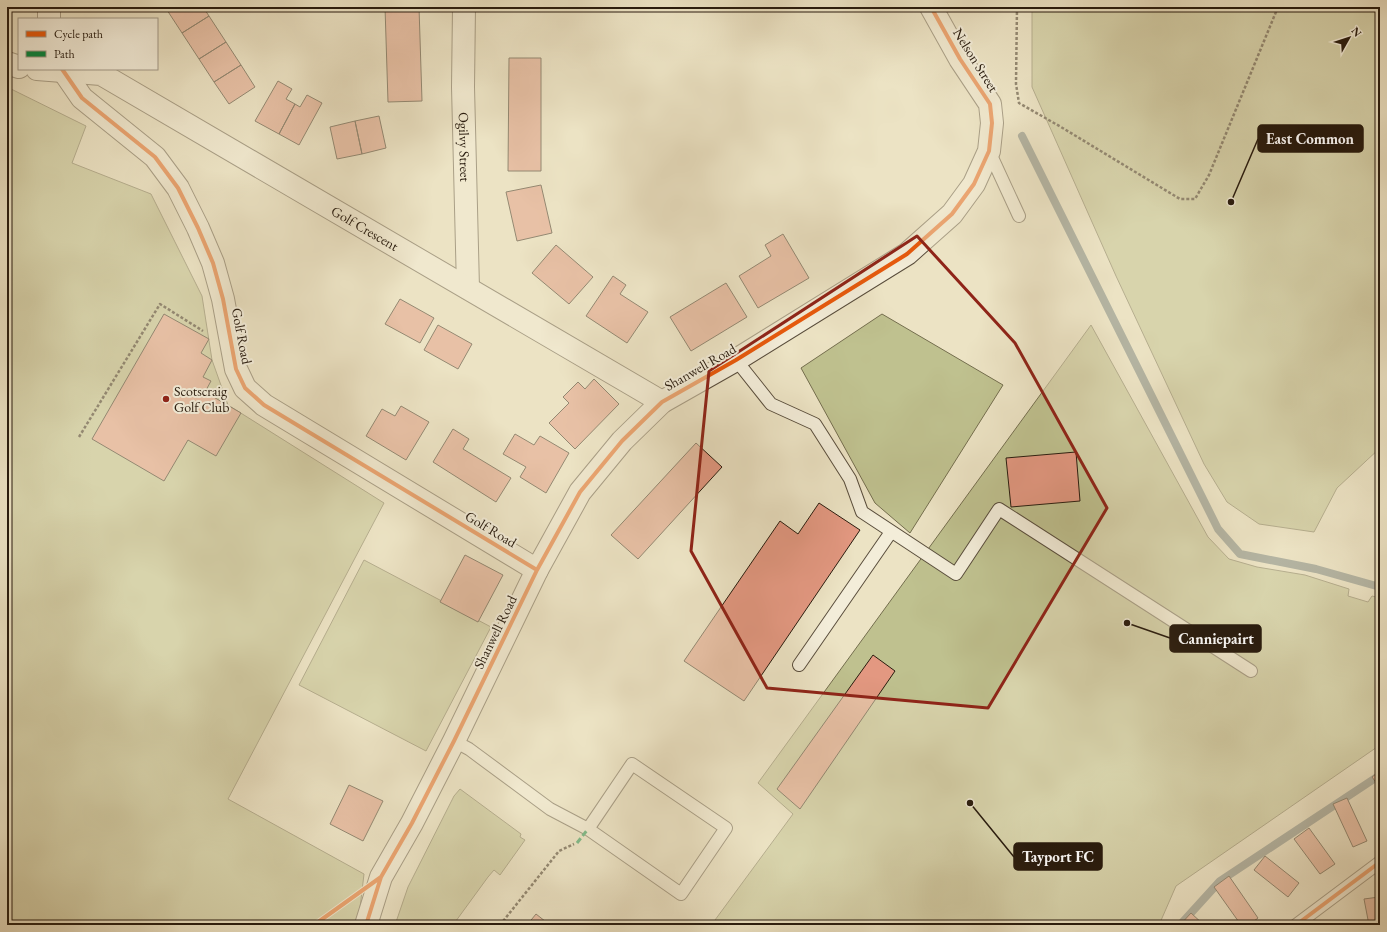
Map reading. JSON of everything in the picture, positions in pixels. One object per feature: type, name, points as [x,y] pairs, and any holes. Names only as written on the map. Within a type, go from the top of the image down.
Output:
[{"type":"street","points":[[50,7],[50,18]]},
{"type":"street","name":"Ogilvy Street","points":[[464,7],[463,87],[468,288]]},
{"type":"street","name":"Nelson Street","points":[[931,7],[960,59],[990,104]]},
{"type":"street","points":[[7,63],[18,68]]},
{"type":"street","name":"Golf Crescent","points":[[62,70],[101,74],[662,402]]},
{"type":"street","name":"Golf Road","points":[[62,70],[82,98],[155,157],[178,188],[198,228],[213,263],[223,299],[236,369],[245,388],[264,404],[538,570]]},
{"type":"street","name":"Shanwell Road","points":[[366,925],[381,878],[412,823],[538,570],[580,492],[622,441],[662,402],[736,360],[908,254],[952,214],[974,184],[989,152],[992,123],[990,104]]},
{"type":"lane","points":[[989,152],[1019,216]]},
{"type":"lane","points":[[736,360],[772,404],[815,424],[850,479],[862,512],[956,574],[999,509],[1251,671]]},
{"type":"lane","points":[[799,665],[891,532]]},
{"type":"lane","points":[[454,741],[469,749],[550,809],[588,829],[681,894],[726,828],[632,764],[588,829]]},
{"type":"lane","points":[[1296,925],[1380,862]]},
{"type":"path","points":[[1017,7],[1016,84],[1018,104],[1061,126],[1180,199],[1195,199],[1209,175],[1278,7]]},
{"type":"path","points":[[79,437],[160,304],[232,350]]},
{"type":"path","points":[[500,925],[559,850],[577,843]]},
{"type":"highlighted area","points":[[917,236],[1015,343],[1107,508],[988,708],[767,688],[691,551],[709,371]]},
{"type":"green space","points":[[1032,7],[1380,7],[1380,448],[1337,488],[1314,532],[1259,524],[1227,502],[1204,464],[1116,276],[1032,87]]},
{"type":"green space","name":"Scotscraig Golf Club","points":[[7,87],[86,126],[72,163],[151,194],[202,296],[212,360],[228,405],[384,503],[228,799],[364,874],[358,925],[7,925]]},
{"type":"green space","points":[[882,314],[1003,385],[910,533],[875,503],[801,368]]},
{"type":"green space","points":[[1091,325],[1208,537],[1229,559],[1257,567],[1305,575],[1349,589],[1348,596],[1368,602],[1372,596],[1380,598],[1380,745],[1176,886],[1159,925],[722,925],[715,920],[793,814],[758,783]]},
{"type":"green space","points":[[364,560],[491,627],[426,751],[299,685]]},
{"type":"green space","points":[[460,789],[521,834],[520,837],[525,840],[500,875],[494,870],[488,877],[453,925],[395,925],[408,887],[454,796]]},
{"type":"building","points":[[172,7],[203,7],[209,16],[182,33],[167,10]]},
{"type":"building","points":[[385,7],[419,7],[422,101],[388,102]]},
{"type":"building","points":[[209,16],[226,42],[199,59],[182,33]]},
{"type":"building","points":[[226,42],[241,65],[214,82],[199,59]]},
{"type":"building","points":[[509,58],[541,58],[541,171],[508,171]]},
{"type":"building","points":[[241,65],[255,87],[229,104],[214,82]]},
{"type":"building","points":[[278,81],[292,89],[286,99],[295,104],[279,134],[255,121]]},
{"type":"building","points":[[307,95],[322,103],[299,145],[279,134],[295,104],[300,107]]},
{"type":"building","points":[[379,116],[386,148],[362,154],[355,121]]},
{"type":"building","points":[[355,121],[362,154],[337,159],[330,127]]},
{"type":"building","points":[[541,185],[552,233],[517,241],[506,192]]},
{"type":"building","points":[[783,234],[809,278],[758,308],[739,276],[771,256],[765,245]]},
{"type":"building","points":[[556,245],[593,277],[569,304],[532,273]]},
{"type":"building","points":[[613,276],[626,285],[620,294],[648,312],[627,343],[586,316]]},
{"type":"building","points":[[726,283],[747,317],[691,351],[670,317]]},
{"type":"building","points":[[400,299],[434,318],[420,343],[385,324]]},
{"type":"building","name":"Scotscraig Golf Club","points":[[164,314],[209,339],[201,353],[212,360],[203,377],[211,381],[205,392],[241,413],[216,456],[188,440],[164,481],[92,439]]},
{"type":"building","points":[[438,325],[472,344],[458,369],[424,350]]},
{"type":"building","points":[[594,379],[619,404],[575,449],[549,423],[569,403],[563,397],[578,382],[585,389]]},
{"type":"building","points":[[401,406],[429,422],[406,460],[366,436],[382,409],[395,416]]},
{"type":"building","points":[[453,429],[469,439],[463,449],[511,478],[496,502],[433,462]]},
{"type":"building","points":[[515,434],[534,445],[540,436],[569,453],[546,493],[520,477],[526,467],[503,454]]},
{"type":"building","points":[[696,443],[722,467],[638,559],[611,535]]},
{"type":"building","points":[[1076,452],[1080,501],[1011,507],[1006,458]]},
{"type":"building","points":[[819,503],[860,530],[744,701],[684,661],[780,521],[798,534]]},
{"type":"building","points":[[465,555],[503,575],[478,622],[440,602]]},
{"type":"building","points":[[873,655],[895,671],[800,809],[777,789]]},
{"type":"building","points":[[1380,771],[1380,788],[1372,777]]},
{"type":"building","points":[[349,785],[383,801],[363,841],[330,824]]},
{"type":"building","points":[[1347,798],[1367,841],[1353,847],[1333,804]]},
{"type":"building","points":[[1309,828],[1335,864],[1320,874],[1294,839]]},
{"type":"building","points":[[1265,856],[1299,883],[1288,897],[1254,870]]},
{"type":"building","points":[[1229,876],[1258,918],[1249,925],[1241,925],[1214,887]]},
{"type":"building","points":[[1379,897],[1380,925],[1369,925],[1364,899]]},
{"type":"building","points":[[1191,913],[1204,925],[1180,925]]},
{"type":"building","points":[[536,914],[550,925],[527,925]]},
{"type":"waterway","points":[[1022,136],[1218,529],[1240,554],[1316,569],[1380,587]]},
{"type":"waterway","points":[[1180,925],[1220,881],[1380,775]]},
{"type":"marked path","points":[[577,843],[588,829]]},
{"type":"cycle path","points":[[366,925],[381,877],[412,823],[454,741],[537,570],[580,492],[622,441],[662,402],[736,360],[907,254],[952,214],[974,184],[989,151],[992,123],[990,104],[960,59],[931,7]]},
{"type":"cycle path","points":[[63,70],[82,98],[155,157],[178,188],[198,228],[213,263],[223,299],[236,369],[245,388],[264,405],[537,570]]},
{"type":"cycle path","points":[[1296,925],[1380,862]]},
{"type":"cycle path","points":[[314,925],[381,877]]},
{"type":"place","name":"East Common","points":[[1231,202]]},
{"type":"place","name":"Scotscraig Golf Club","points":[[166,399]]},
{"type":"place","name":"Canniepairt","points":[[1127,623]]},
{"type":"place","name":"Tayport FC","points":[[970,803]]}]
